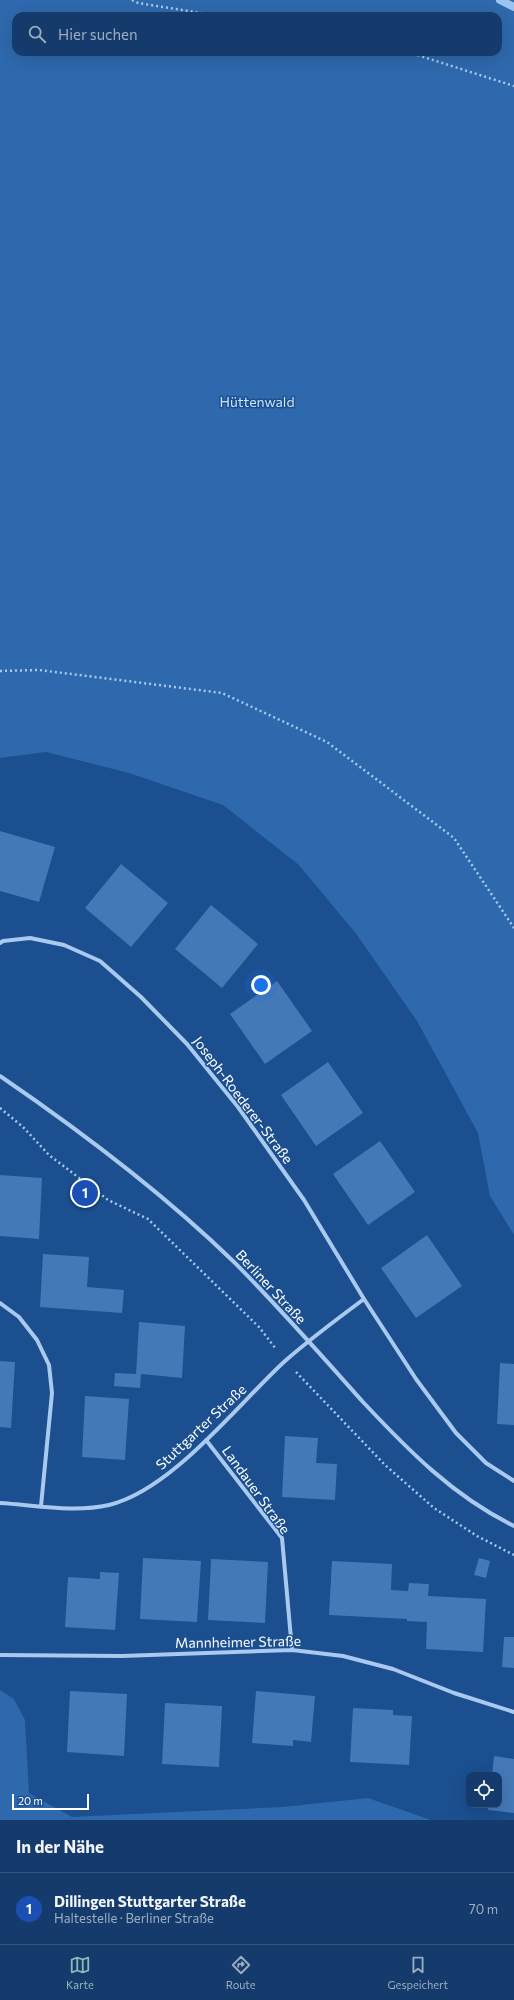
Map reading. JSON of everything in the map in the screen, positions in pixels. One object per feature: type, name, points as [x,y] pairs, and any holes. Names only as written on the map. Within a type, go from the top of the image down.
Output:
[{"type":"street","name":"Joseph-Roederer-Straße","points":[[0,943],[3,941],[30,938],[64,945],[100,961],[142,997],[188,1044],[238,1107],[304,1200],[364,1299],[416,1380],[456,1433],[486,1463],[514,1480]]},
{"type":"street","name":"Berliner Straße","points":[[0,1076],[70,1124],[182,1215],[235,1263],[409,1451],[454,1490],[514,1526]]},
{"type":"street","points":[[308,1342],[364,1299]]},
{"type":"street","points":[[0,1302],[18,1317],[37,1340],[49,1366],[52,1393],[41,1506]]},
{"type":"street","name":"Stuttgarter Straße","points":[[0,1503],[76,1508],[109,1505],[132,1496],[159,1481],[206,1440],[285,1361],[308,1342]]},
{"type":"street","name":"Landauer Straße","points":[[206,1440],[282,1538],[292,1650]]},
{"type":"street","name":"Mannheimer Straße","points":[[0,1655],[122,1656],[292,1650],[343,1656],[393,1669],[454,1693],[514,1712]]},
{"type":"path","points":[[132,0],[138,3],[195,12]]},
{"type":"path","points":[[420,56],[514,86]]},
{"type":"path","points":[[0,671],[39,670],[222,693],[327,742],[454,838],[514,928]]},
{"type":"path","points":[[0,1108],[23,1127],[49,1155],[108,1200],[148,1219],[259,1327],[285,1361],[385,1465],[434,1508],[477,1536],[514,1555]]},
{"type":"green space","name":"Hüttenwald","points":[[0,0],[514,0],[514,1235],[490,1196],[478,1133],[417,1021],[357,935],[299,865],[223,805],[129,773],[46,752],[0,758]]},
{"type":"green space","points":[[0,1690],[14,1699],[25,1720],[29,1793],[72,1817],[283,1807],[368,1798],[431,1820],[0,1820]]},
{"type":"building","points":[[0,831],[55,847],[39,902],[0,891]]},
{"type":"building","points":[[121,864],[168,903],[131,947],[85,908]]},
{"type":"building","points":[[211,905],[258,944],[222,988],[175,949]]},
{"type":"building","points":[[277,981],[312,1031],[265,1064],[230,1014]]},
{"type":"building","points":[[328,1062],[363,1113],[316,1146],[281,1095]]},
{"type":"building","points":[[380,1141],[415,1192],[368,1225],[333,1174]]},
{"type":"building","points":[[0,1175],[42,1178],[39,1239],[0,1236]]},
{"type":"building","points":[[427,1235],[462,1286],[416,1318],[381,1268]]},
{"type":"building","points":[[43,1254],[89,1257],[87,1287],[124,1290],[122,1313],[40,1307]]},
{"type":"building","points":[[139,1322],[185,1326],[182,1378],[141,1374],[140,1388],[114,1386],[115,1373],[136,1374]]},
{"type":"building","points":[[0,1361],[15,1362],[11,1428],[0,1427]]},
{"type":"building","points":[[500,1363],[514,1364],[514,1425],[497,1424]]},
{"type":"building","points":[[85,1396],[129,1399],[125,1460],[82,1457]]},
{"type":"building","points":[[285,1436],[318,1438],[316,1463],[337,1464],[335,1500],[282,1497]]},
{"type":"building","points":[[143,1558],[201,1561],[197,1622],[140,1619]]},
{"type":"building","points":[[479,1558],[490,1561],[486,1578],[474,1575]]},
{"type":"building","points":[[211,1559],[268,1562],[265,1623],[208,1620]]},
{"type":"building","points":[[332,1561],[392,1564],[391,1590],[408,1591],[409,1583],[429,1584],[428,1596],[486,1599],[483,1652],[426,1649],[427,1622],[407,1621],[407,1619],[329,1615]]},
{"type":"building","points":[[100,1572],[119,1573],[115,1630],[65,1627],[68,1577],[100,1579]]},
{"type":"building","points":[[504,1637],[514,1637],[514,1668],[502,1667]]},
{"type":"building","points":[[70,1691],[127,1694],[124,1756],[67,1752]]},
{"type":"building","points":[[256,1691],[315,1696],[311,1742],[293,1740],[293,1746],[252,1743]]},
{"type":"building","points":[[165,1703],[222,1706],[219,1767],[162,1764]]},
{"type":"building","points":[[353,1708],[393,1710],[393,1715],[412,1716],[409,1765],[350,1762]]},
{"type":"building","points":[[494,1756],[514,1759],[514,1813],[488,1810],[488,1808],[502,1808],[502,1772],[492,1772]]},
{"type":"waterway","points":[[500,0],[514,7]]},
{"type":"place","name":"Dillingen Stuttgarter Straße","points":[[85,1193]]}]
